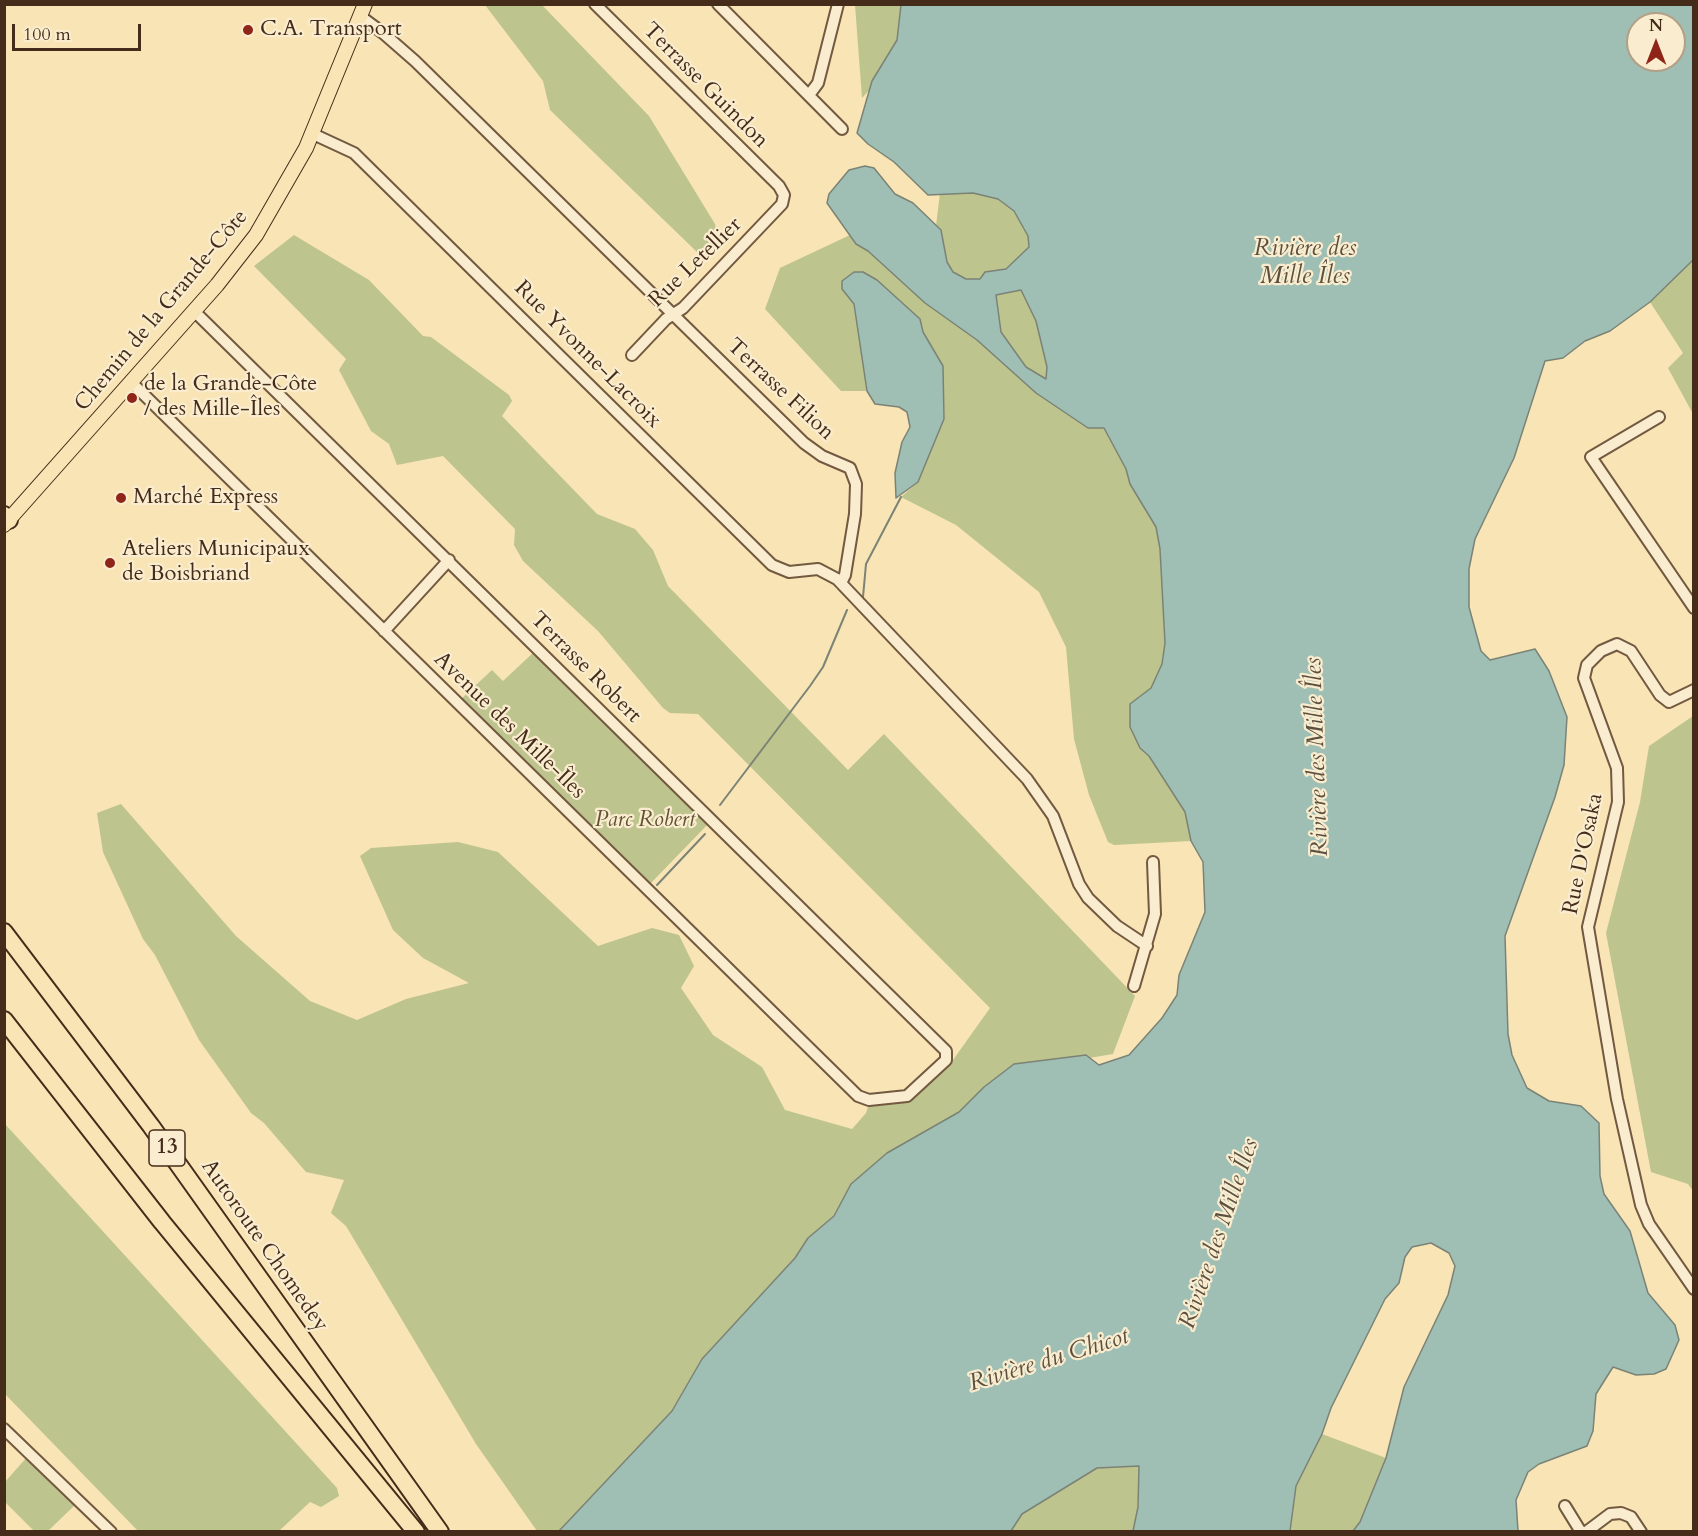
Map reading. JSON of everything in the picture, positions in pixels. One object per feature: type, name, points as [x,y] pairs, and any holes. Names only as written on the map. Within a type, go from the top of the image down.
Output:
[{"type":"highway","name":"Autoroute Chomedey","points":[[6,934],[158,1135],[440,1532]]},
{"type":"highway","name":"13","points":[[4,1020],[162,1222],[416,1532]]},
{"type":"main road","name":"Chemin de la Grande-Côte","points":[[6,520],[132,383],[256,235],[287,186],[313,134],[362,10]]},
{"type":"street","name":"Terrasse Guindon","points":[[595,4],[779,186],[784,197]]},
{"type":"street","points":[[718,4],[842,129]]},
{"type":"street","points":[[809,95],[818,83],[838,4]]},
{"type":"street","name":"Terrasse Filion","points":[[362,10],[672,315],[815,452],[850,468],[856,484],[855,514],[845,575],[841,584]]},
{"type":"street","name":"Rue Yvonne-Lacroix","points":[[313,134],[352,150],[768,562],[785,571],[818,569],[841,584]]},
{"type":"street","name":"Rue Letellier","points":[[632,355],[672,315],[683,308],[779,207],[784,197]]},
{"type":"street","name":"Terrasse Robert","points":[[194,311],[449,560],[947,1054]]},
{"type":"street","name":"Avenue des Mille-Îles","points":[[132,383],[858,1096],[873,1100],[910,1095],[942,1065],[947,1054]]},
{"type":"street","points":[[1659,417],[1591,457],[1694,608]]},
{"type":"street","points":[[384,631],[449,560]]},
{"type":"street","points":[[841,584],[1027,779],[1053,816],[1079,884],[1088,898],[1117,926],[1147,946]]},
{"type":"street","name":"Rue D'Osaka","points":[[1694,690],[1669,702],[1660,695],[1631,651],[1617,645],[1601,651],[1587,665],[1584,678],[1617,768],[1618,802],[1588,927],[1617,1099],[1641,1205],[1649,1224],[1694,1289]]},
{"type":"street","points":[[1134,986],[1155,914],[1153,862]]},
{"type":"street","points":[[4,1429],[111,1532]]},
{"type":"street","points":[[1565,1506],[1581,1532]]},
{"type":"street","points":[[1586,1532],[1610,1514],[1621,1513],[1631,1516],[1641,1532]]},
{"type":"green space","points":[[485,5],[542,5],[649,116],[715,224],[718,238],[706,252],[698,253],[550,110],[543,81]]},
{"type":"green space","points":[[855,5],[927,5],[903,53],[862,98]]},
{"type":"green space","points":[[940,193],[973,193],[998,199],[1014,211],[1028,236],[1029,247],[1006,269],[985,272],[980,279],[966,279],[953,272],[947,262],[941,231],[936,226]]},
{"type":"green space","points":[[294,235],[369,280],[423,336],[431,337],[509,395],[512,401],[502,416],[597,514],[635,529],[653,550],[668,586],[848,770],[884,734],[1135,996],[1113,1054],[1047,1065],[984,1087],[959,1112],[887,1153],[851,1184],[834,1216],[808,1238],[795,1258],[702,1359],[672,1411],[559,1531],[537,1531],[476,1444],[346,1226],[331,1213],[344,1180],[306,1172],[264,1123],[251,1113],[199,1040],[155,955],[143,939],[103,852],[97,813],[121,804],[236,936],[310,1001],[357,1020],[406,999],[469,983],[423,958],[393,930],[360,856],[371,848],[458,842],[498,852],[598,946],[652,928],[679,935],[694,966],[681,988],[713,1035],[762,1067],[785,1110],[852,1129],[866,1113],[869,1104],[913,1097],[917,1094],[953,1060],[990,1008],[698,714],[670,713],[663,708],[598,631],[523,561],[514,545],[515,529],[443,456],[397,465],[389,444],[371,431],[339,370],[346,359],[254,266]]},
{"type":"green space","points":[[850,235],[856,244],[868,251],[925,303],[1104,428],[1126,469],[1130,484],[1156,527],[1160,549],[1165,643],[1162,664],[1151,688],[1130,704],[1140,748],[1149,756],[1185,812],[1191,841],[1114,845],[1108,842],[1089,795],[1074,739],[1066,647],[1039,592],[956,525],[901,497],[918,482],[943,366],[923,332],[920,319],[842,289],[854,304],[867,391],[841,391],[765,309],[780,268]]},
{"type":"green space","points":[[1693,260],[1693,414],[1668,368],[1683,353],[1650,302]]},
{"type":"green space","points":[[1021,290],[1036,321],[1047,367],[1046,380],[1026,367],[1001,332],[996,295]]},
{"type":"green space","name":"Parc Robert","points":[[535,651],[710,822],[649,885],[460,700],[492,670],[503,681]]},
{"type":"green space","points":[[1693,716],[1693,1191],[1688,1184],[1651,1172],[1606,933],[1640,802],[1649,746]]},
{"type":"green space","points":[[5,1124],[337,1488],[339,1496],[321,1507],[310,1502],[279,1531],[138,1531],[5,1394]]},
{"type":"green space","points":[[1322,1434],[1386,1458],[1360,1522],[1353,1531],[1290,1532],[1296,1486]]},
{"type":"green space","points":[[27,1457],[75,1505],[48,1531],[35,1532],[5,1502],[5,1482]]},
{"type":"green space","points":[[1140,1466],[1138,1507],[1133,1531],[1011,1532],[1022,1514],[1097,1468]]},
{"type":"water","name":"Rivière des Mille Îles","points":[[901,5],[1693,5],[1693,260],[1650,302],[1610,331],[1585,341],[1563,358],[1545,361],[1514,458],[1475,539],[1469,569],[1469,607],[1481,651],[1490,660],[1535,649],[1549,671],[1567,717],[1564,765],[1555,797],[1505,936],[1508,1034],[1512,1055],[1527,1088],[1549,1101],[1581,1106],[1599,1123],[1600,1176],[1604,1194],[1630,1231],[1648,1293],[1675,1325],[1679,1340],[1666,1369],[1654,1374],[1636,1375],[1613,1367],[1596,1394],[1593,1431],[1587,1446],[1539,1464],[1528,1472],[1516,1500],[1518,1531],[1353,1531],[1360,1522],[1386,1458],[1404,1387],[1448,1295],[1455,1266],[1449,1253],[1431,1243],[1412,1247],[1405,1257],[1399,1283],[1385,1299],[1331,1408],[1322,1434],[1296,1486],[1290,1531],[1133,1531],[1138,1507],[1139,1466],[1097,1468],[1022,1514],[1011,1531],[559,1531],[672,1411],[702,1359],[795,1258],[808,1238],[834,1216],[851,1184],[887,1153],[959,1112],[984,1087],[1014,1064],[1086,1055],[1099,1065],[1129,1055],[1162,1018],[1177,995],[1179,975],[1205,912],[1203,862],[1191,841],[1185,812],[1149,756],[1140,748],[1130,727],[1130,704],[1151,688],[1162,664],[1165,643],[1160,549],[1156,527],[1130,484],[1126,469],[1104,428],[1088,428],[1036,393],[977,340],[925,303],[868,251],[856,244],[827,203],[829,194],[849,170],[865,166],[874,168],[895,194],[913,203],[941,230],[947,262],[953,272],[966,279],[980,279],[985,272],[1006,269],[1029,247],[1028,236],[1014,211],[998,199],[973,193],[928,195],[894,162],[868,144],[857,133],[872,81],[897,40]],"holes":[[[1021,290],[1036,321],[1047,367],[1046,379],[1026,367],[1001,332],[996,295]]]},
{"type":"water","points":[[854,272],[863,272],[877,280],[920,319],[923,332],[943,366],[944,419],[918,482],[896,498],[895,473],[902,442],[910,427],[907,412],[899,407],[875,404],[867,391],[854,304],[842,289],[842,281]]},
{"type":"waterway","points":[[863,597],[866,564],[901,497]]},
{"type":"waterway","points":[[720,805],[823,667],[847,610]]},
{"type":"waterway","points":[[657,885],[705,834]]},
{"type":"place","name":"C.A. Transport","points":[[248,30]]},
{"type":"place","name":"de la Grande-Côte / des Mille-Îles","points":[[132,398]]},
{"type":"place","name":"Marché Express","points":[[121,498]]},
{"type":"place","name":"Ateliers Municipaux de Boisbriand","points":[[110,563]]},
{"type":"water label","name":"Rivière du Chicot","points":[[1049,1361]]}]
